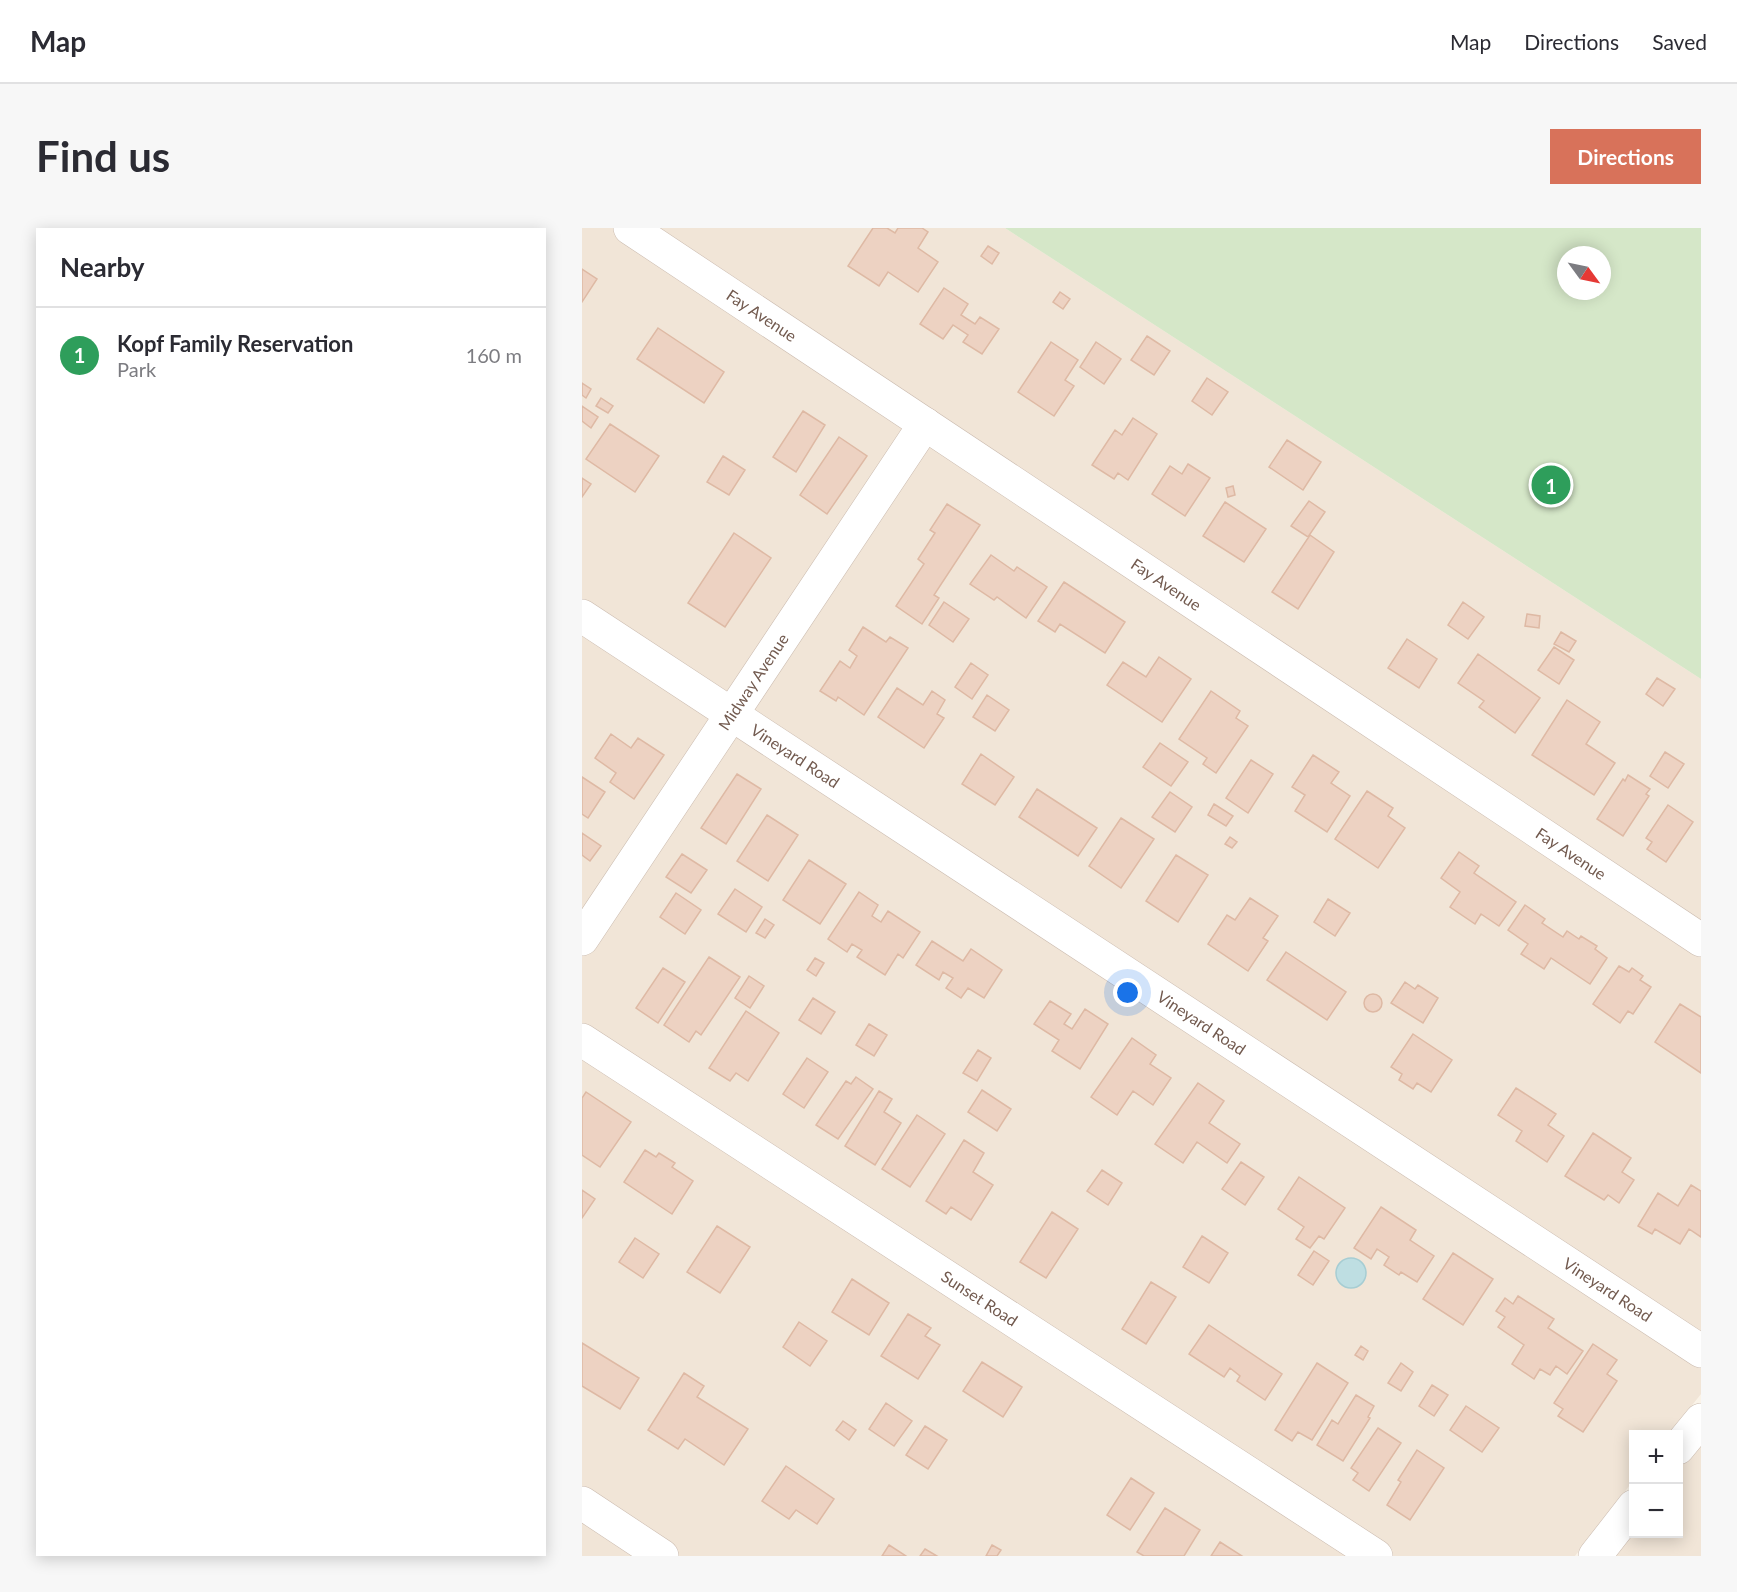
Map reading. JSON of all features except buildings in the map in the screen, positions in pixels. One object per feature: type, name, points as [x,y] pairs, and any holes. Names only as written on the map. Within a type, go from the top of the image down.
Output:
[{"type":"street","name":"Fay Avenue","points":[[630,228],[1701,939]]},
{"type":"street","name":"Midway Avenue","points":[[582,939],[925,424]]},
{"type":"street","name":"Vineyard Road","points":[[582,616],[1701,1352]]},
{"type":"street","name":"Sunset Road","points":[[582,1040],[1376,1556]]},
{"type":"street","points":[[1683,1442],[1701,1419]]},
{"type":"street","points":[[582,1503],[662,1556]]},
{"type":"street","points":[[1595,1556],[1629,1512]]},
{"type":"shaded area","points":[[582,228],[1005,228],[1701,679],[1701,1394],[1672,1430],[1629,1430],[1629,1486],[1575,1556],[582,1556]]},
{"type":"shaded area","points":[[1701,1441],[1701,1556],[1612,1556],[1629,1533],[1629,1538],[1683,1538],[1683,1465]]},
{"type":"green space","points":[[1005,228],[1701,228],[1701,679]]},
{"type":"water","points":[[1351,1258],[1357,1259],[1365,1267],[1365,1279],[1357,1287],[1351,1288],[1345,1287],[1337,1279],[1336,1273],[1337,1267],[1345,1259]]},
{"type":"place","name":"Kopf Family Reservation","points":[[1551,485]]}]
